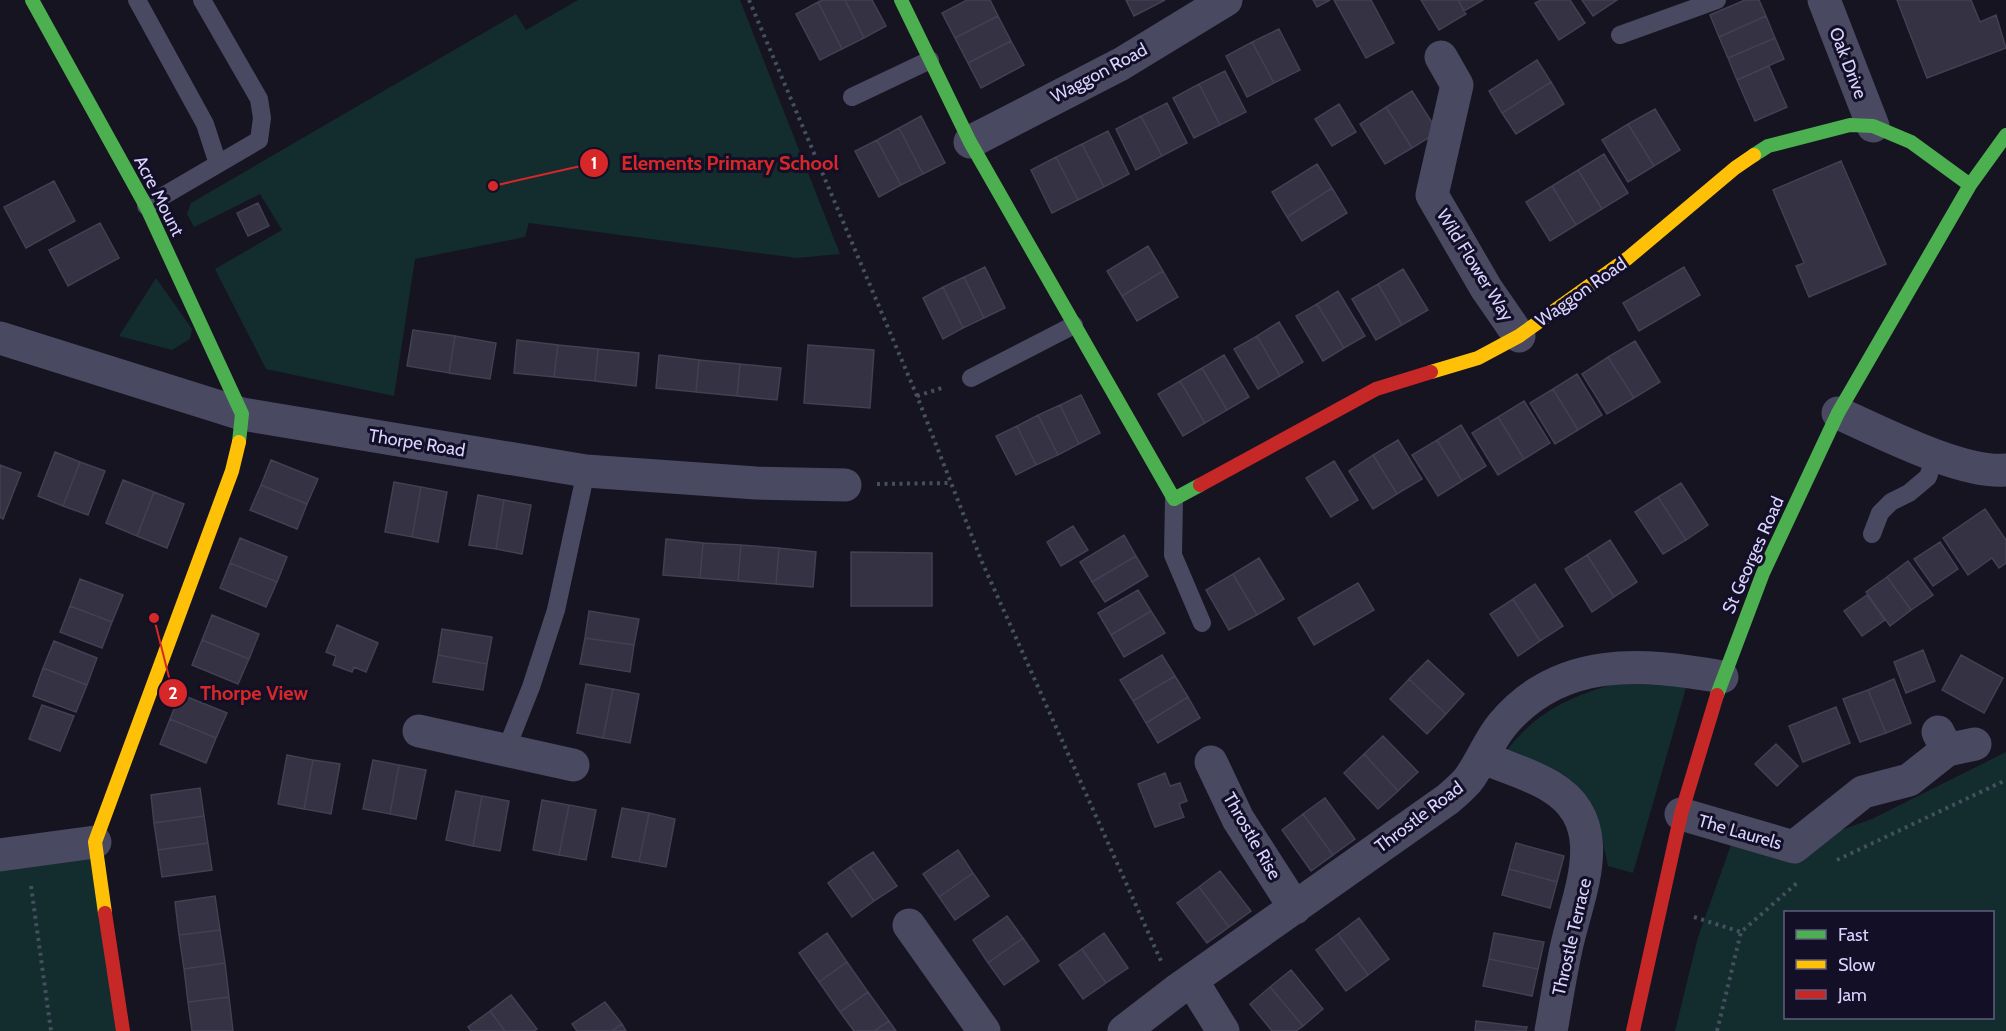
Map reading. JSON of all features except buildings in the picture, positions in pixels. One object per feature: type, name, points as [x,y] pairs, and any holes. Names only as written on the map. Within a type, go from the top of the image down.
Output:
[{"type":"street","name":"Acre Mount","points":[[32,0],[146,206],[242,414]]},
{"type":"street","points":[[901,0],[969,142],[1174,499]]},
{"type":"street","name":"Waggon Road","points":[[969,142],[1121,64],[1226,0]]},
{"type":"street","name":"Oak Drive","points":[[1824,0],[1873,126]]},
{"type":"street","name":"Wild Flower Way","points":[[1441,57],[1457,85],[1432,195],[1486,288],[1519,336]]},
{"type":"street","name":"Waggon Road","points":[[1174,499],[1376,389],[1478,358],[1519,336],[1628,258],[1735,168],[1768,146],[1850,125],[1873,126],[1911,142],[1970,185]]},
{"type":"street","name":"St Georges Road","points":[[1633,1031],[1681,814],[1722,677],[1763,573],[1838,413],[1970,185],[2006,135]]},
{"type":"street","name":"Thorpe Road","points":[[0,338],[242,414],[586,471],[756,483],[845,485]]},
{"type":"street","points":[[1838,413],[1935,456],[1995,471],[2006,470]]},
{"type":"street","points":[[123,1031],[95,842],[232,471],[240,438],[242,414]]},
{"type":"street","name":"Throstle Road","points":[[1124,1031],[1184,986],[1448,800],[1467,781],[1501,726],[1526,702],[1556,684],[1591,671],[1623,666],[1664,667],[1722,677]]},
{"type":"street","points":[[419,731],[573,765]]},
{"type":"street","name":"The Laurels","points":[[1681,814],[1794,847],[1863,792],[1909,780],[1953,742]]},
{"type":"street","name":"Throstle Terrace","points":[[1483,757],[1551,786],[1574,808],[1587,837],[1587,873],[1566,948],[1551,1031]]},
{"type":"street","name":"Throstle Rise","points":[[1212,762],[1238,819],[1295,908]]},
{"type":"street","points":[[13,854],[95,842]]},
{"type":"street","points":[[909,926],[984,1031]]},
{"type":"street","points":[[1184,986],[1223,1031]]},
{"type":"lane","points":[[137,0],[205,123],[218,164]]},
{"type":"lane","points":[[146,206],[260,140],[262,118],[259,99],[202,0]]},
{"type":"lane","points":[[1620,34],[1717,0]]},
{"type":"lane","points":[[852,97],[930,60]]},
{"type":"lane","points":[[971,378],[1074,325]]},
{"type":"lane","points":[[1872,534],[1880,513],[1928,477],[1935,456]]},
{"type":"lane","points":[[506,750],[531,687],[556,610],[586,471]]},
{"type":"lane","points":[[1174,499],[1173,555],[1202,623]]},
{"type":"path","points":[[748,0],[913,385],[982,562],[1068,749],[1110,852],[1145,930],[1184,986]]},
{"type":"path","points":[[845,485],[951,483]]},
{"type":"path","points":[[1828,864],[2006,780]]},
{"type":"path","points":[[13,854],[51,1031]]},
{"type":"path","points":[[1717,1031],[1742,932],[1798,881]]},
{"type":"path","points":[[1660,906],[1742,932]]},
{"type":"green space","points":[[578,0],[740,0],[840,254],[797,258],[529,223],[525,237],[415,259],[394,396],[266,369],[215,269],[282,230],[260,194],[194,227],[187,214],[191,203],[516,14],[526,30]]},
{"type":"green space","points":[[156,278],[192,329],[190,339],[172,350],[119,336]]},
{"type":"green space","points":[[1623,681],[1655,682],[1686,688],[1633,873],[1608,866],[1595,816],[1583,793],[1574,783],[1551,768],[1507,750],[1532,724],[1559,705],[1588,692]]},
{"type":"green space","points":[[2006,752],[2006,1031],[1675,1031],[1698,937],[1736,831],[1794,847],[1872,819]]},
{"type":"green space","points":[[95,842],[123,1031],[0,1031],[0,855]]},
{"type":"traffic: fast","points":[[32,0],[146,206],[242,414],[239,442]]},
{"type":"traffic: fast","points":[[901,0],[970,142],[1174,499],[1200,485]]},
{"type":"traffic: fast","points":[[1754,155],[1768,146],[1850,125],[1873,126],[1911,142],[1970,185]]},
{"type":"traffic: fast","points":[[1717,695],[1763,573],[1838,413],[1970,185],[2006,135]]},
{"type":"traffic: slow","points":[[1431,372],[1478,358],[1519,336],[1628,258],[1735,168],[1754,155]]},
{"type":"traffic: slow","points":[[105,913],[95,842],[232,471],[239,442]]},
{"type":"traffic: jam","points":[[1200,485],[1376,389],[1431,372]]},
{"type":"traffic: jam","points":[[1633,1031],[1681,814],[1717,695]]},
{"type":"traffic: jam","points":[[105,913],[123,1031]]},
{"type":"place","name":"Elements Primary School","points":[[493,186]]},
{"type":"place","name":"Thorpe View","points":[[154,618]]}]
